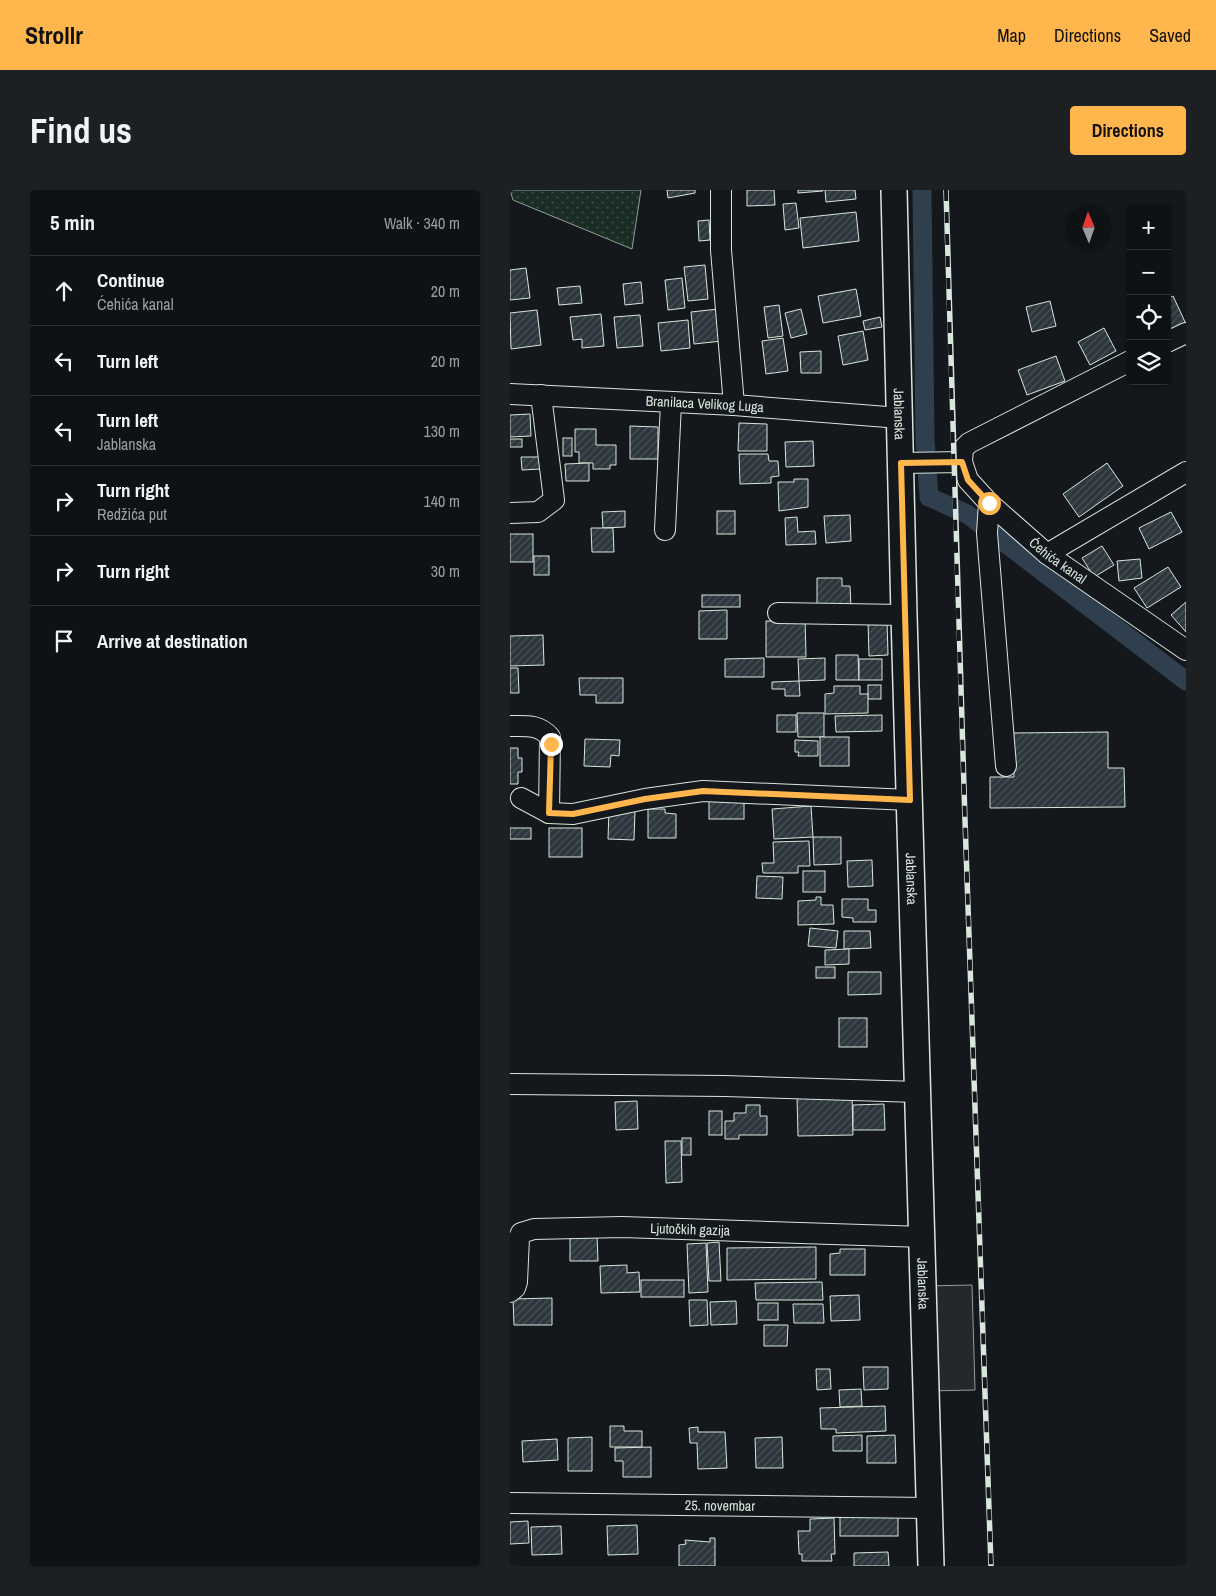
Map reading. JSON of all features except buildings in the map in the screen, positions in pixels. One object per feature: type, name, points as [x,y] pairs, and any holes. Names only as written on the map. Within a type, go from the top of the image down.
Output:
[{"type":"main road","name":"Jablanska","points":[[894,190],[900,418],[905,463],[904,615],[924,1237],[931,1566]]},
{"type":"street","points":[[721,190],[721,250],[734,405]]},
{"type":"street","points":[[1171,340],[1186,333]]},
{"type":"street","points":[[905,463],[954,462],[969,443],[1126,363]]},
{"type":"street","name":"Branilaca Velikog Luga","points":[[510,394],[734,405],[900,418]]},
{"type":"street","points":[[510,513],[538,512],[554,500],[541,395]]},
{"type":"street","points":[[665,530],[671,403]]},
{"type":"street","name":"Ćehića kanal","points":[[954,462],[968,480],[988,518],[1047,554],[1186,650]]},
{"type":"street","points":[[1047,554],[1186,472]]},
{"type":"street","points":[[988,518],[1006,766]]},
{"type":"street","points":[[778,613],[904,615]]},
{"type":"street","points":[[510,726],[540,728],[550,737],[549,813]]},
{"type":"street","points":[[521,798],[549,813],[573,814],[645,799],[703,791],[910,800]]},
{"type":"street","points":[[510,1084],[725,1086],[918,1092]]},
{"type":"street","name":"Ljutočkih gazija","points":[[510,1292],[515,1288],[517,1282],[519,1238],[521,1233],[534,1228],[631,1228],[924,1237]]},
{"type":"street","name":"25. novembar","points":[[510,1502],[929,1508]]},
{"type":"green space","points":[[510,190],[641,190],[632,249],[513,200]]},
{"type":"shaded area","points":[[972,1285],[975,1390],[927,1391],[925,1286]]},
{"type":"waterway","points":[[922,190],[925,439],[929,497],[967,514],[1186,681]]},
{"type":"railway","points":[[946,190],[961,706],[991,1566]]},
{"type":"route","points":[[551,744],[549,813],[573,814],[678,793],[703,791],[910,800],[901,463],[962,462],[968,480],[989,503]]}]
